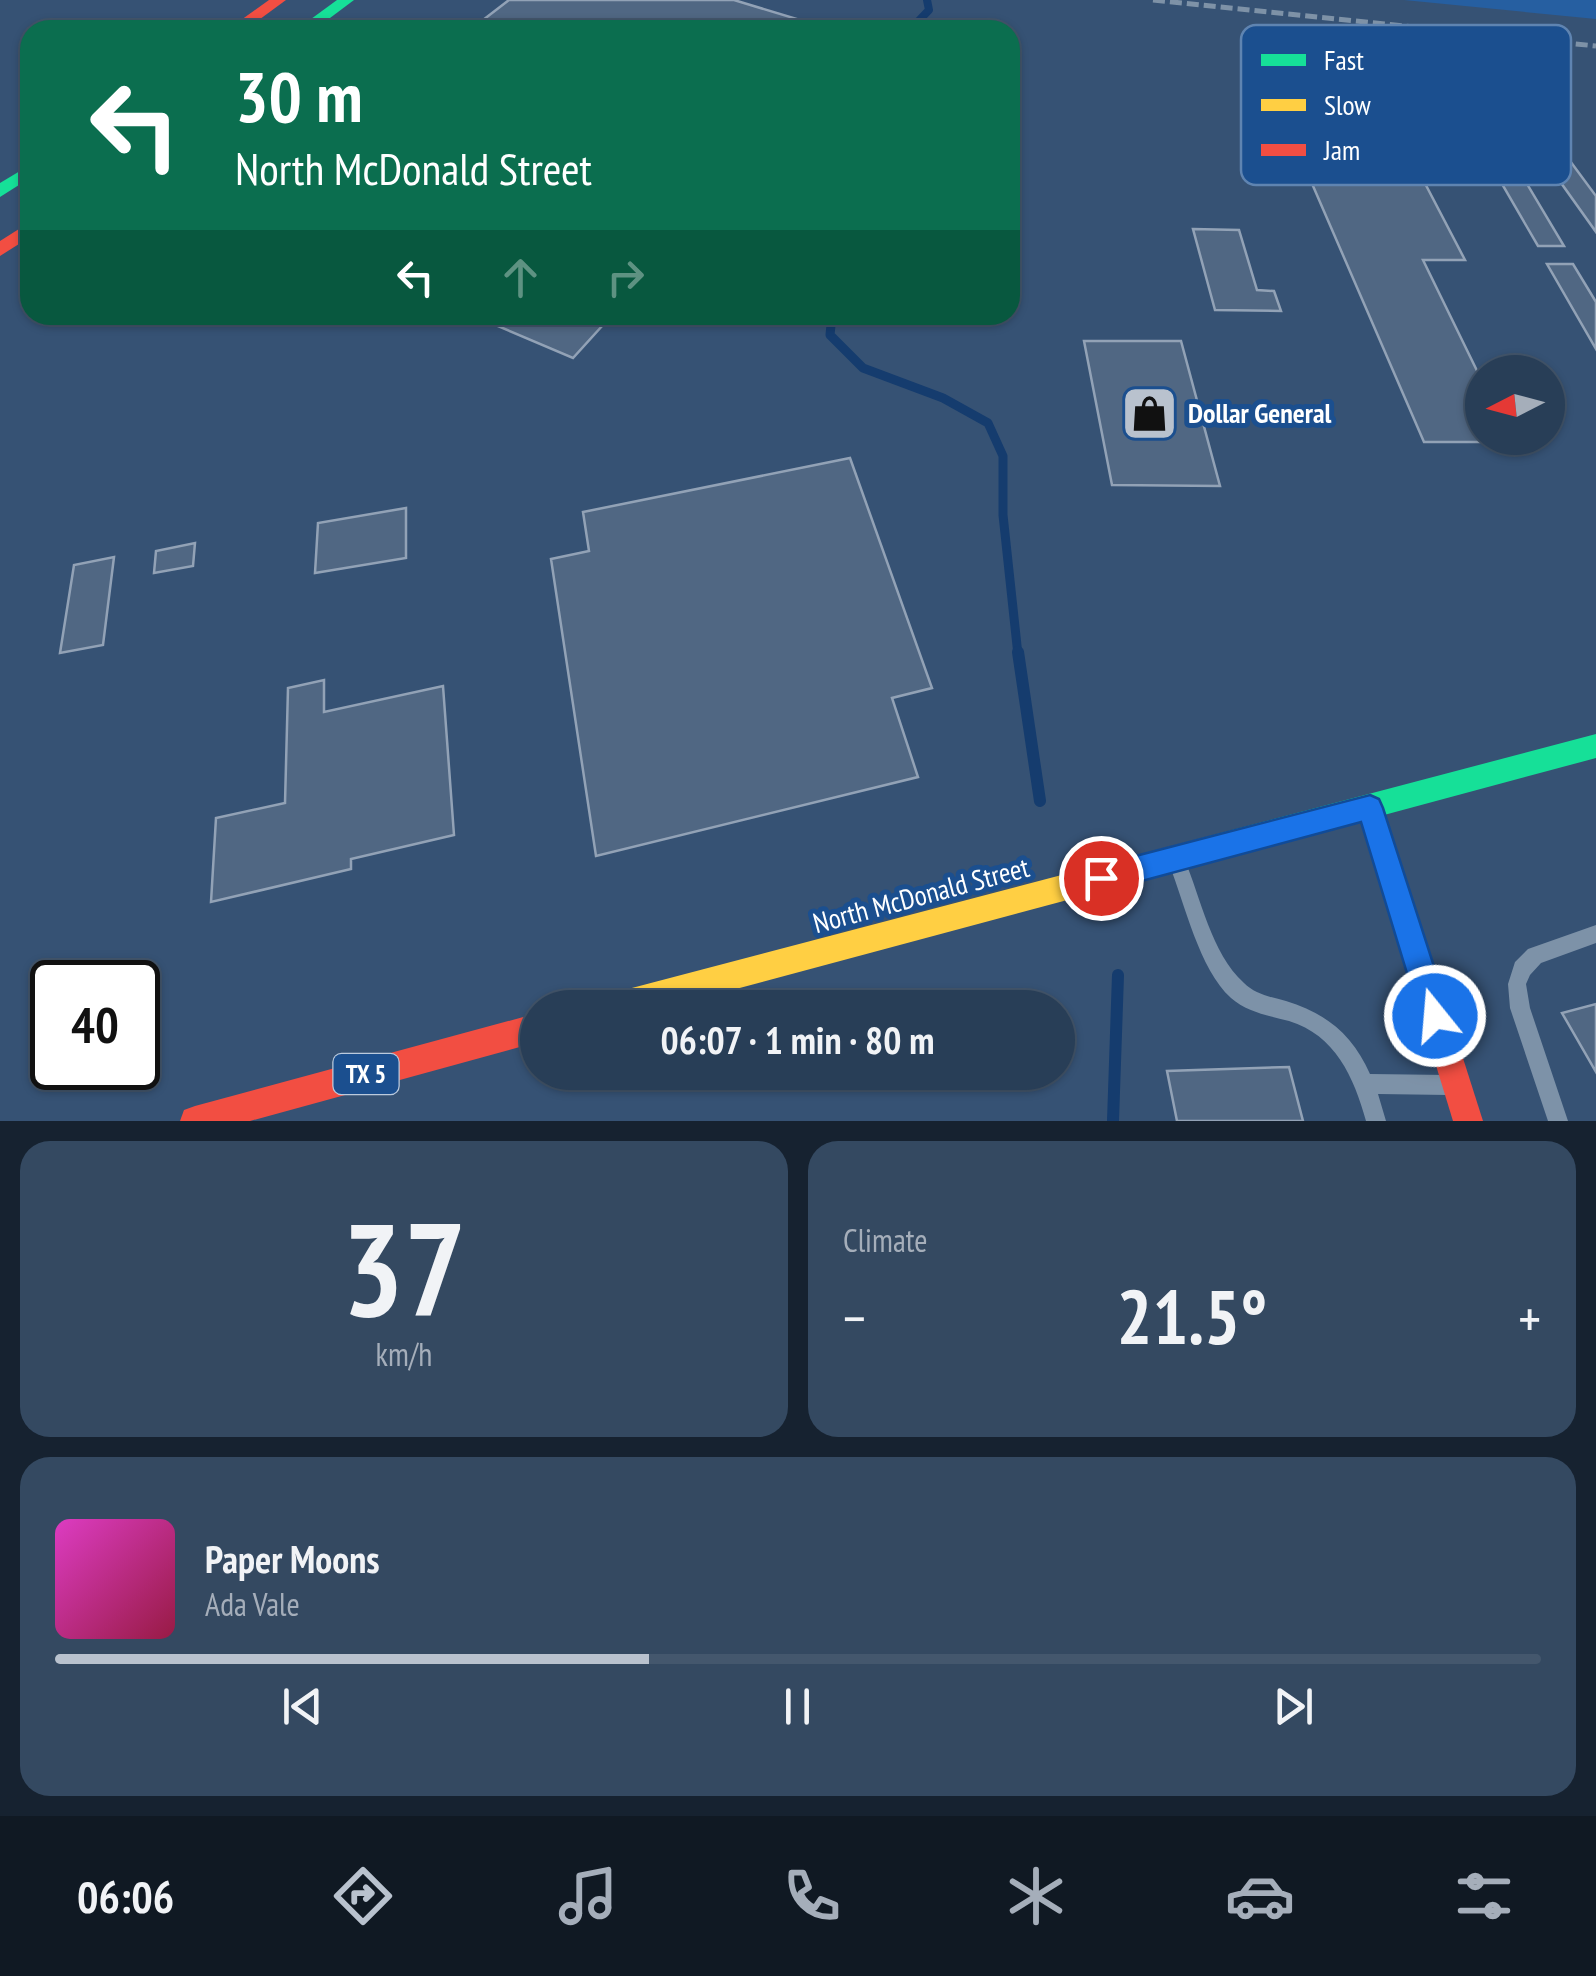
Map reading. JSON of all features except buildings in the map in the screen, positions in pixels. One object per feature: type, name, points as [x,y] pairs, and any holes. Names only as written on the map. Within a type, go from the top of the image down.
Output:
[{"type":"main road","points":[[249,20],[279,0]]},
{"type":"main road","points":[[319,20],[348,0]]},
{"type":"main road","name":"North McDonald Street","points":[[677,990],[1596,746]]},
{"type":"main road","points":[[1370,808],[1468,1121]]},
{"type":"main road","name":"TX 5","points":[[196,1121],[520,1032]]},
{"type":"lane","points":[[1176,859],[1220,966],[1241,994],[1318,1021],[1351,1055],[1367,1084],[1376,1121]]},
{"type":"lane","points":[[1558,1121],[1520,1008],[1516,984],[1522,969],[1534,956],[1596,934]]},
{"type":"lane","points":[[1367,1084],[1457,1086]]},
{"type":"shaded area","points":[[1404,0],[1596,0],[1596,19]]},
{"type":"waterway","points":[[920,20],[929,10],[927,0]]},
{"type":"waterway","points":[[831,325],[830,335],[863,368],[943,398],[988,423],[1003,456],[1003,515],[1018,655]]},
{"type":"waterway","points":[[1018,652],[1040,801]]},
{"type":"waterway","points":[[1113,1121],[1118,975]]},
{"type":"railway","points":[[1153,0],[1394,25]]},
{"type":"railway","points":[[1571,43],[1596,46]]},
{"type":"traffic: fast","points":[[318,20],[347,0]]},
{"type":"traffic: fast","points":[[0,191],[20,177]]},
{"type":"traffic: fast","points":[[1187,855],[1596,746]]},
{"type":"traffic: slow","points":[[677,990],[1187,855]]},
{"type":"traffic: jam","points":[[250,20],[279,0]]},
{"type":"traffic: jam","points":[[0,250],[20,235]]},
{"type":"traffic: jam","points":[[1370,807],[1468,1121]]},
{"type":"traffic: jam","points":[[195,1121],[520,1032]]},
{"type":"place","name":"Dollar General","points":[[1149,413]]},
{"type":"route","points":[[1101,878],[1370,808],[1435,1016]]}]
